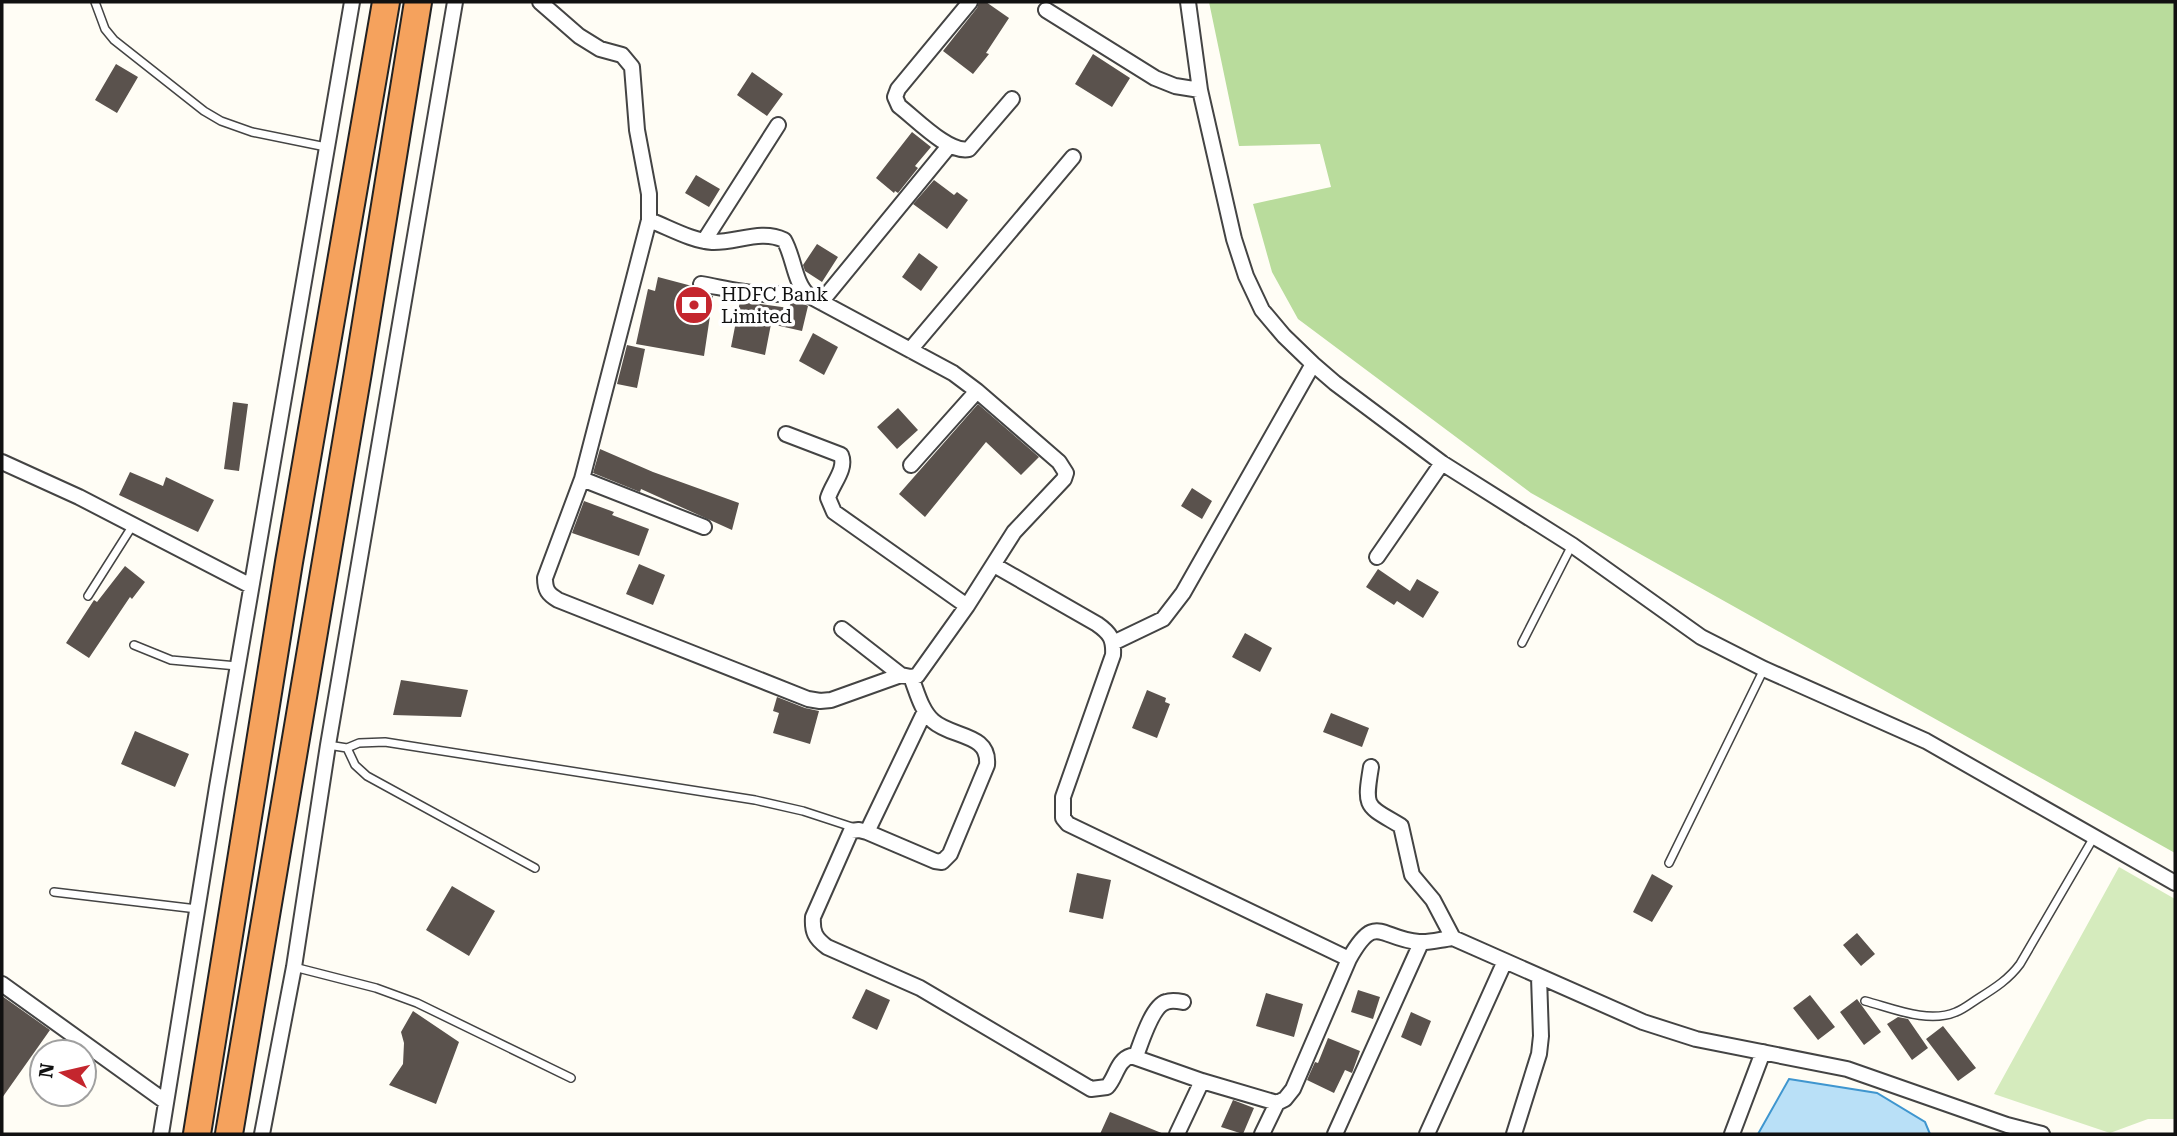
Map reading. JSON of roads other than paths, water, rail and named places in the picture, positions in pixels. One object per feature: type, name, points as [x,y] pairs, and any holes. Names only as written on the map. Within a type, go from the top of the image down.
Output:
[{"type":"highway","points":[[197,1134],[292,549],[386,2]]},
{"type":"highway","points":[[229,1134],[338,495],[418,2]]},
{"type":"street","points":[[161,1134],[237,666],[352,2]]},
{"type":"street","points":[[262,1134],[294,967],[328,745],[455,2]]},
{"type":"street","points":[[540,2],[579,36],[600,49],[622,55],[632,67],[637,130],[649,194],[649,220],[582,479],[545,578],[545,588],[550,595],[808,699],[831,700],[923,670],[1014,532],[1064,479],[1066,473],[1059,462],[953,373],[802,290],[784,240],[765,235],[704,241],[649,220]]},
{"type":"street","points":[[970,2],[898,89],[895,97],[899,106],[950,146],[961,151],[969,149],[1012,99]]},
{"type":"street","points":[[1188,2],[1200,90],[1245,276],[1262,310],[1313,364],[1442,463],[1572,545],[1701,637],[1764,669],[1926,741],[2175,883]]},
{"type":"street","points":[[1046,10],[1155,78],[1175,86],[1200,90]]},
{"type":"street","points":[[704,241],[778,125]]},
{"type":"street","points":[[821,302],[950,146]]},
{"type":"street","points":[[910,350],[1073,157]]},
{"type":"street","points":[[701,284],[770,295],[786,295],[802,290]]},
{"type":"street","points":[[1113,643],[1163,619],[1183,593],[1313,364]]},
{"type":"street","points":[[911,465],[977,391]]},
{"type":"street","points":[[786,434],[841,455],[844,461],[842,468],[828,498],[834,512],[967,606]]},
{"type":"street","points":[[2,462],[79,497],[251,586]]},
{"type":"street","points":[[1377,557],[1442,463]]},
{"type":"street","points":[[582,479],[704,527]]},
{"type":"street","points":[[994,565],[1110,632],[1113,643],[1113,655],[1062,797],[1062,818],[1068,824],[1349,959]]},
{"type":"street","points":[[842,629],[906,676],[934,722],[979,742],[988,754],[987,765],[950,854],[942,862],[863,831],[851,831],[813,917],[812,929],[816,939],[827,947],[920,988],[1091,1089],[1107,1087],[1125,1058],[1136,1056],[1202,1081],[1277,1103]]},
{"type":"street","points":[[863,831],[925,711]]},
{"type":"street","points":[[1371,768],[1366,796],[1368,804],[1401,826],[1412,875],[1433,900],[1453,938]]},
{"type":"street","points":[[1262,1134],[1277,1103],[1285,1099],[1293,1089],[1349,959],[1360,939],[1368,933],[1387,933],[1421,943],[1453,938],[1653,1026],[1696,1039],[1847,1069],[2007,1125],[2042,1134]]},
{"type":"street","points":[[1335,1134],[1421,943]]},
{"type":"street","points":[[1427,1134],[1505,961]]},
{"type":"street","points":[[1514,1134],[1539,1054],[1539,977]]},
{"type":"street","points":[[2,984],[166,1102]]},
{"type":"street","points":[[1136,1056],[1160,1004],[1167,1001],[1183,1002]]},
{"type":"street","points":[[1732,1134],[1763,1052]]},
{"type":"street","points":[[1177,1134],[1202,1081]]},
{"type":"lane","points":[[95,2],[105,29],[114,40],[204,111],[236,127],[326,147]]},
{"type":"lane","points":[[88,596],[133,525]]},
{"type":"lane","points":[[1522,643],[1572,545]]},
{"type":"lane","points":[[134,645],[171,660],[237,666]]},
{"type":"lane","points":[[1669,863],[1764,669]]},
{"type":"lane","points":[[328,745],[347,748],[359,743],[385,743],[754,800],[803,811],[863,831]]},
{"type":"lane","points":[[347,748],[355,765],[367,776],[535,868]]},
{"type":"lane","points":[[1865,1001],[1924,1016],[1939,1016],[1955,1012],[2000,985],[2020,964],[2094,837]]},
{"type":"lane","points":[[54,892],[197,909]]},
{"type":"lane","points":[[294,967],[376,988],[417,1003],[571,1078]]},
{"type":"water","points":[[1789,1079],[1877,1093],[1925,1122],[1930,1134],[1758,1134]]},
{"type":"place","name":"HDFC Bank Limited","points":[[694,305]]}]
